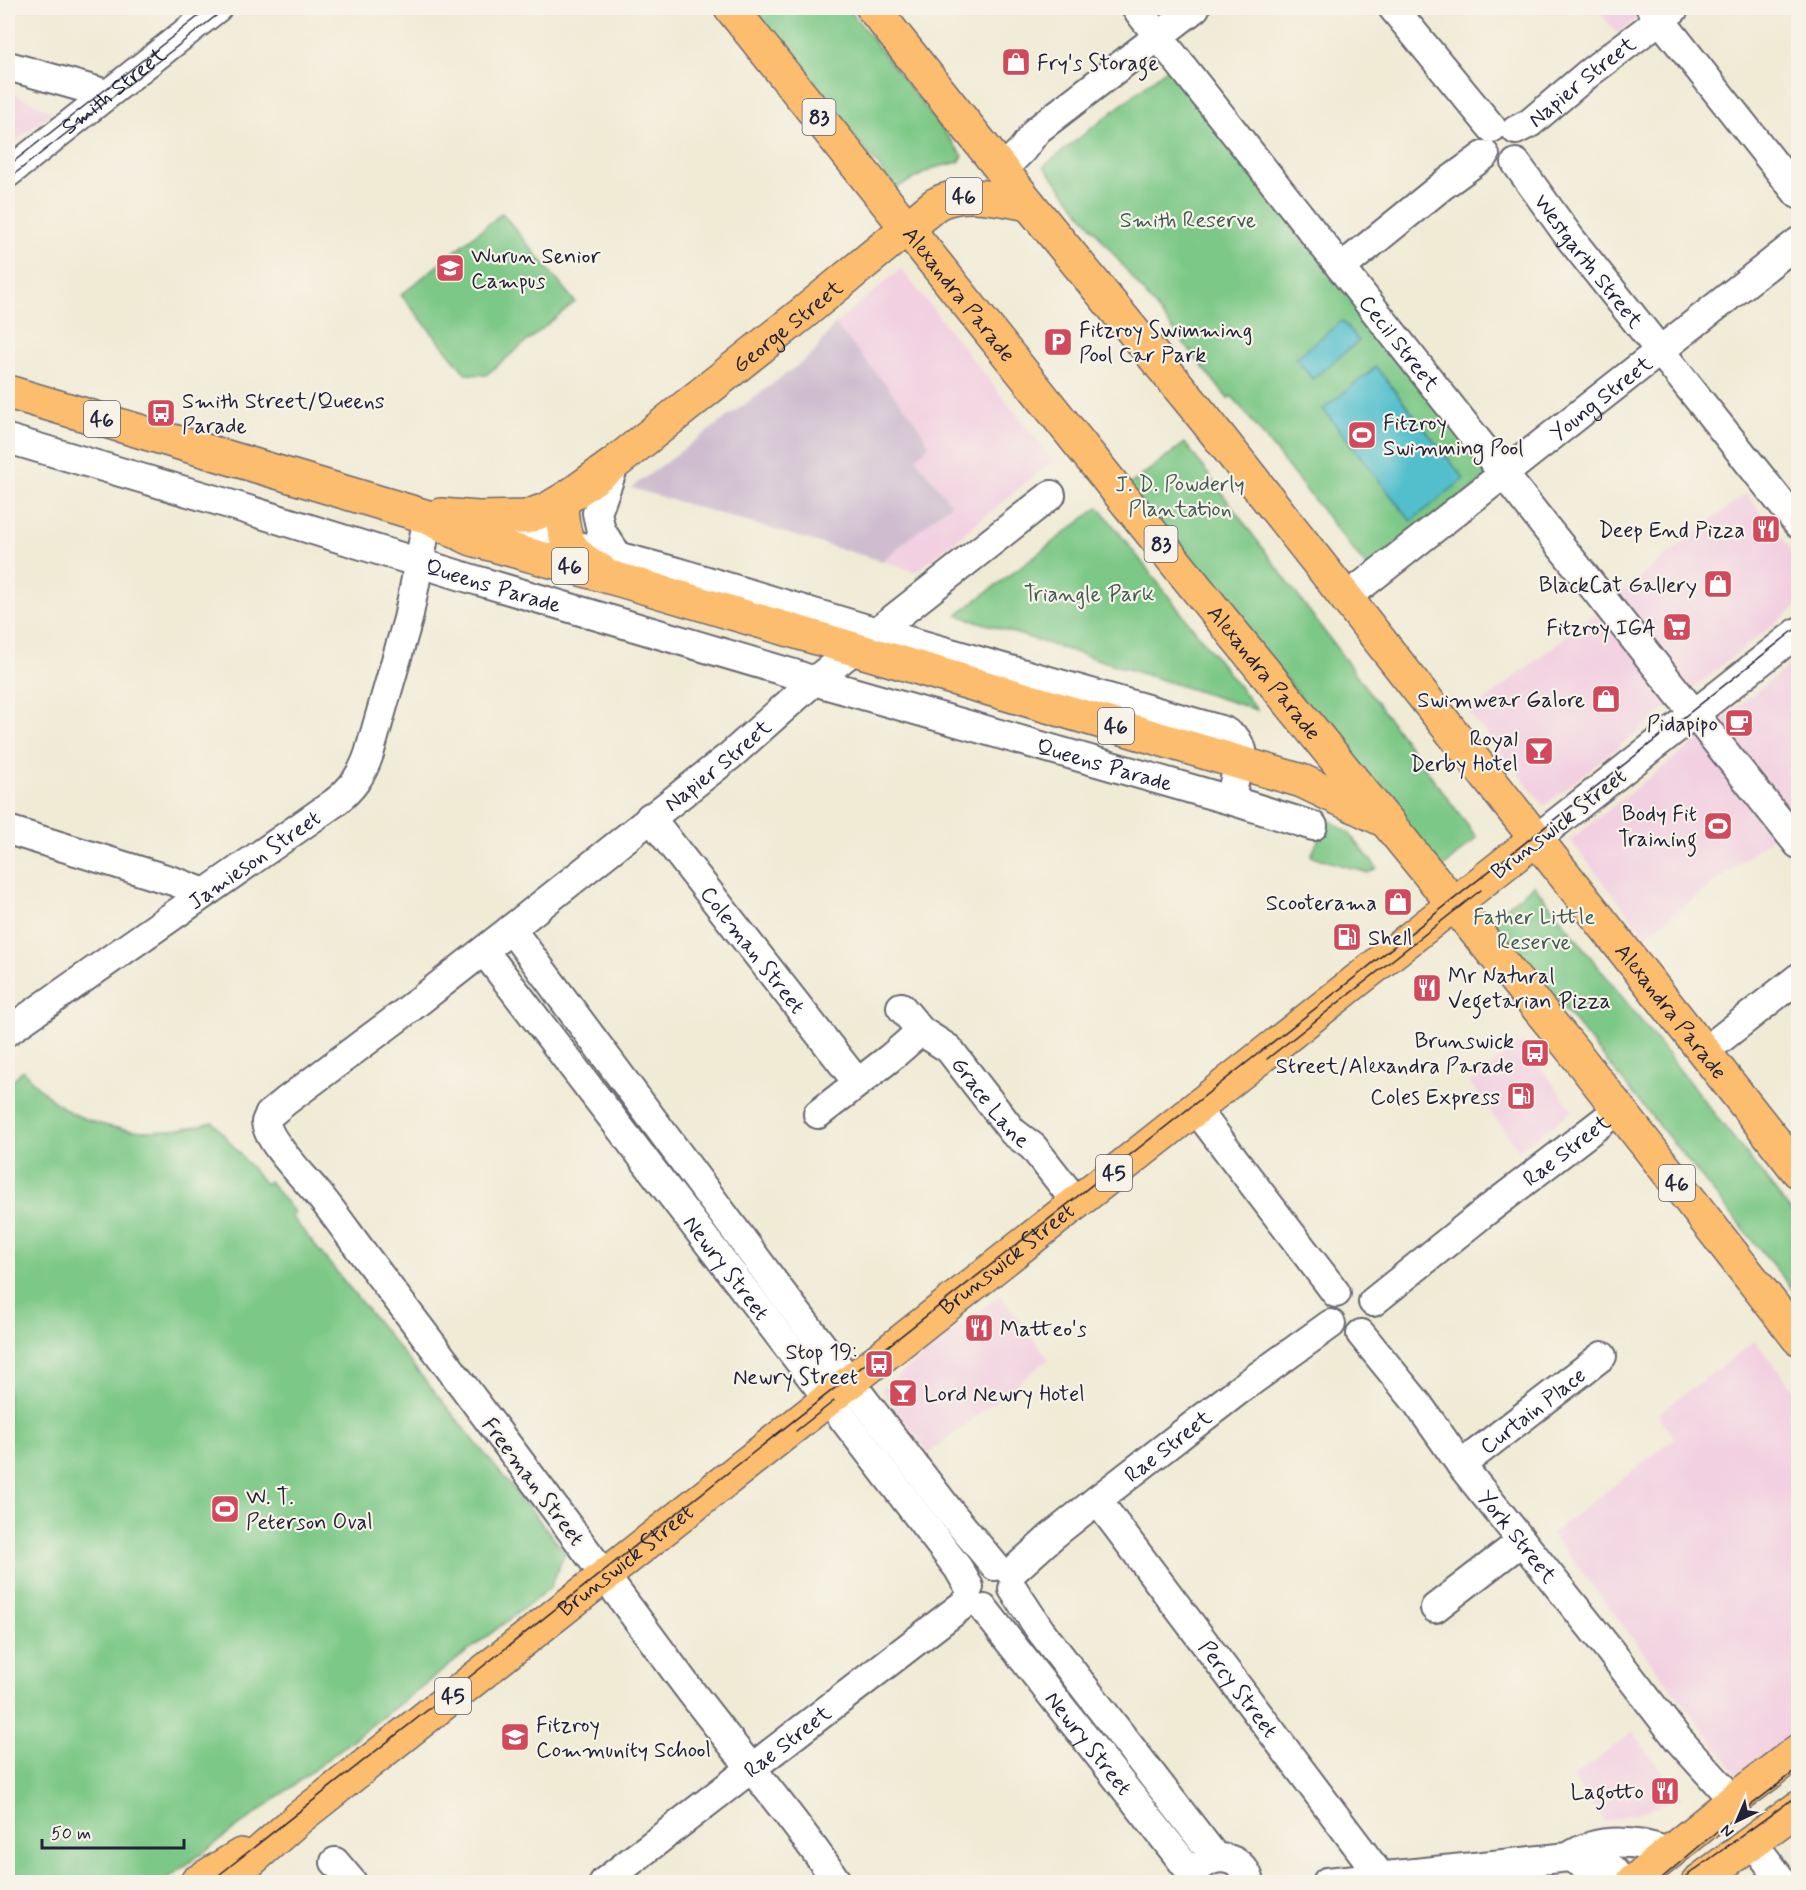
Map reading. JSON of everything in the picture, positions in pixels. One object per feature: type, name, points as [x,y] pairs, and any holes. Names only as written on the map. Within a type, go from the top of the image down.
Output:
[{"type":"main road","name":"Alexandra Parade","points":[[731,8],[1119,492],[1455,904],[1798,1338]]},
{"type":"main road","name":"Alexandra Parade","points":[[873,8],[1029,204],[1205,419],[1798,1170]]},
{"type":"main road","name":"George Street","points":[[561,502],[615,463],[936,204],[954,198],[984,196],[1029,204]]},
{"type":"main road","name":"Queens Parade","points":[[8,392],[995,679],[1302,781],[1388,822]]},
{"type":"main road","name":"46","points":[[464,526],[526,517],[561,502]]},
{"type":"main road","points":[[561,502],[562,523],[568,543],[577,555],[587,563],[619,568]]},
{"type":"main road","name":"Brunswick Street","points":[[226,1882],[300,1817],[1536,839]]},
{"type":"main road","points":[[1623,1882],[1669,1852],[1798,1751]]},
{"type":"main road","points":[[1698,1882],[1798,1808]]},
{"type":"main road","name":"Brunswick Street","points":[[197,1882],[300,1817]]},
{"type":"street","name":"Cecil Street","points":[[1136,8],[1798,844]]},
{"type":"street","points":[[1002,170],[1022,150],[1037,130],[1195,8]]},
{"type":"street","points":[[1393,8],[1498,138]]},
{"type":"street","name":"Smith Street","points":[[8,173],[207,11]]},
{"type":"street","points":[[1663,11],[1798,194]]},
{"type":"street","name":"Napier Street","points":[[1341,268],[1498,138],[1530,123],[1663,11]]},
{"type":"street","points":[[8,66],[107,94]]},
{"type":"street","name":"Westgarth Street","points":[[1498,138],[1493,164],[1505,167],[1516,163],[1570,238],[1798,524]]},
{"type":"street","name":"Young Street","points":[[1346,598],[1798,242]]},
{"type":"street","name":"Queens Parade","points":[[8,439],[814,681],[1230,800],[1313,826]]},
{"type":"street","points":[[615,463],[597,513],[601,531],[619,568]]},
{"type":"street","name":"Napier Street","points":[[274,1124],[269,1115],[281,1105],[484,951],[731,755],[814,681],[1051,495]]},
{"type":"street","name":"Jamieson Street","points":[[8,1032],[334,803],[355,784],[364,769],[408,619],[428,566],[428,516]]},
{"type":"street","name":"Jamieson Street","points":[[428,566],[446,552],[464,526]]},
{"type":"street","name":"Queens Parade","points":[[464,526],[568,543]]},
{"type":"street","name":"Brunswick Street","points":[[1536,839],[1798,632]]},
{"type":"street","points":[[981,729],[995,679]]},
{"type":"street","points":[[1230,800],[1240,762]]},
{"type":"street","name":"Coleman Street","points":[[650,817],[857,1082]]},
{"type":"street","points":[[8,830],[205,893]]},
{"type":"street","name":"Newry Street","points":[[511,929],[840,1390],[958,1568],[974,1599],[1193,1879]]},
{"type":"street","name":"Newry Street","points":[[484,951],[840,1390],[1006,1576],[1040,1630],[1216,1858]]},
{"type":"street","points":[[1704,1052],[1798,978]]},
{"type":"street","name":"Grace Lane","points":[[902,1007],[921,1031],[949,1049],[1013,1132],[1033,1147],[1077,1203]]},
{"type":"street","points":[[818,1114],[921,1031]]},
{"type":"street","points":[[1196,1109],[1336,1293]]},
{"type":"street","name":"Rae Street","points":[[1373,1302],[1619,1109]]},
{"type":"street","name":"Freeman Street","points":[[274,1124],[266,1128],[272,1138],[318,1195],[606,1575],[678,1675],[815,1850],[837,1882]]},
{"type":"street","points":[[1354,1288],[1365,1293],[1373,1302],[1375,1312],[1373,1322],[1361,1334],[1354,1336],[1343,1334],[1330,1324],[1328,1306],[1336,1293],[1354,1288]]},
{"type":"street","name":"Rae Street","points":[[604,1882],[974,1599],[983,1570],[1006,1576],[1052,1536],[1239,1389],[1330,1324]]},
{"type":"street","name":"York Street","points":[[1361,1334],[1418,1404],[1461,1465],[1678,1738],[1725,1791],[1731,1795],[1740,1795]]},
{"type":"street","name":"Curtain Place","points":[[1461,1465],[1602,1356]]},
{"type":"street","name":"Percy Street","points":[[1097,1500],[1381,1877]]},
{"type":"street","points":[[1435,1608],[1522,1541]]},
{"type":"street","name":"York Street","points":[[1678,1738],[1714,1816]]},
{"type":"street","points":[[1327,1882],[1569,1857],[1580,1849],[1615,1844],[1636,1843],[1669,1852]]},
{"type":"street","points":[[1753,1843],[1784,1882]]},
{"type":"street","points":[[1615,1844],[1623,1882]]},
{"type":"street","points":[[1569,1857],[1584,1865],[1611,1868],[1623,1882]]},
{"type":"street","points":[[1193,1879],[1199,1868],[1207,1862],[1216,1858],[1225,1858],[1241,1865],[1251,1882]]},
{"type":"shaded area","points":[[1596,8],[1645,8],[1648,10],[1617,34]]},
{"type":"shaded area","points":[[8,91],[52,112],[8,147]]},
{"type":"shaded area","points":[[901,269],[1053,461],[916,572],[882,561],[951,504],[916,457],[928,445],[835,324]]},
{"type":"shaded area","points":[[835,324],[912,416],[929,445],[916,458],[951,504],[882,561],[631,488],[813,354]]},
{"type":"shaded area","points":[[1746,493],[1798,559],[1798,605],[1691,690],[1616,596]]},
{"type":"shaded area","points":[[1602,608],[1676,701],[1544,806],[1469,713]]},
{"type":"shaded area","points":[[1798,658],[1798,814],[1796,816],[1720,722]]},
{"type":"shaded area","points":[[1704,735],[1780,831],[1646,936],[1570,840]]},
{"type":"shaded area","name":"Coles Express","points":[[1522,1042],[1573,1110],[1519,1150],[1469,1082]]},
{"type":"shaded area","points":[[1000,1295],[1049,1359],[929,1453],[881,1389]]},
{"type":"shaded area","points":[[1755,1341],[1798,1395],[1798,1729],[1738,1775],[1552,1533],[1675,1438],[1659,1418],[1660,1412]]},
{"type":"shaded area","points":[[1633,1732],[1683,1799],[1606,1822],[1572,1778]]},
{"type":"green space","points":[[757,8],[848,8],[963,156],[959,162],[934,168],[896,188],[760,18]]},
{"type":"green space","name":"Smith Reserve","points":[[1169,67],[1491,474],[1369,570],[1232,396],[1228,399],[1044,166]]},
{"type":"green space","points":[[502,213],[575,302],[486,375],[466,374],[401,295]]},
{"type":"green space","name":"J. D. Powderly Plantation","points":[[1185,443],[1477,838],[1441,869],[1128,486]]},
{"type":"green space","name":"Triangle Park","points":[[1099,507],[1257,710],[957,615]]},
{"type":"green space","points":[[1324,816],[1349,833],[1377,868],[1368,873],[1311,856],[1321,834]]},
{"type":"green space","name":"Father Little Reserve","points":[[1534,885],[1798,1220],[1798,1296],[1491,919]]},
{"type":"green space","points":[[22,1070],[45,1094],[65,1109],[106,1126],[160,1131],[213,1122],[265,1184],[269,1181],[295,1213],[291,1216],[565,1552],[551,1587],[273,1801],[163,1882],[8,1882],[8,1086]]},
{"type":"water","points":[[1342,321],[1359,341],[1312,379],[1296,358]]},
{"type":"water","points":[[1376,367],[1464,479],[1411,521],[1323,409]]},
{"type":"tram line","points":[[8,166],[209,8]]},
{"type":"tram line","points":[[8,179],[226,8]]},
{"type":"tram line","points":[[210,1882],[1798,627]]},
{"type":"tram line","points":[[1267,1059],[1481,890]]},
{"type":"tram line","points":[[796,1431],[834,1401]]},
{"type":"tram line","points":[[1657,1882],[1716,1832],[1798,1769]]},
{"type":"tram line","points":[[1678,1882],[1798,1795]]},
{"type":"place","name":"Fry's Storage","points":[[1016,62]]},
{"type":"place","name":"Wurun Senior Campus","points":[[450,268]]},
{"type":"place","name":"Fitzroy Swimming Pool Car Park","points":[[1058,342]]},
{"type":"place","name":"Smith Street/Queens Parade","points":[[161,413]]},
{"type":"place","name":"Fitzroy Swimming Pool","points":[[1362,435]]},
{"type":"place","name":"Deep End Pizza","points":[[1766,529]]},
{"type":"place","name":"BlackCat Gallery","points":[[1718,584]]},
{"type":"place","name":"Fitzroy IGA","points":[[1677,627]]},
{"type":"place","name":"Swimwear Galore","points":[[1606,699]]},
{"type":"place","name":"Pidapipo","points":[[1739,723]]},
{"type":"place","name":"Royal Derby Hotel","points":[[1539,751]]},
{"type":"place","name":"Body Fit Training","points":[[1718,826]]},
{"type":"place","name":"Scooterama","points":[[1398,902]]},
{"type":"place","name":"Shell","points":[[1347,937]]},
{"type":"place","name":"Mr Natural Vegetarian Pizza","points":[[1427,988]]},
{"type":"place","name":"Brunswick Street/Alexandra Parade","points":[[1535,1053]]},
{"type":"place","name":"Coles Express","points":[[1521,1096]]},
{"type":"place","name":"Matteo's","points":[[979,1328]]},
{"type":"place","name":"Stop 19: Newry Street","points":[[879,1364]]},
{"type":"place","name":"Lord Newry Hotel","points":[[903,1393]]},
{"type":"place","name":"W. T. Peterson Oval","points":[[225,1509]]},
{"type":"place","name":"Fitzroy Community School","points":[[515,1737]]},
{"type":"place","name":"Lagotto","points":[[1665,1791]]}]
